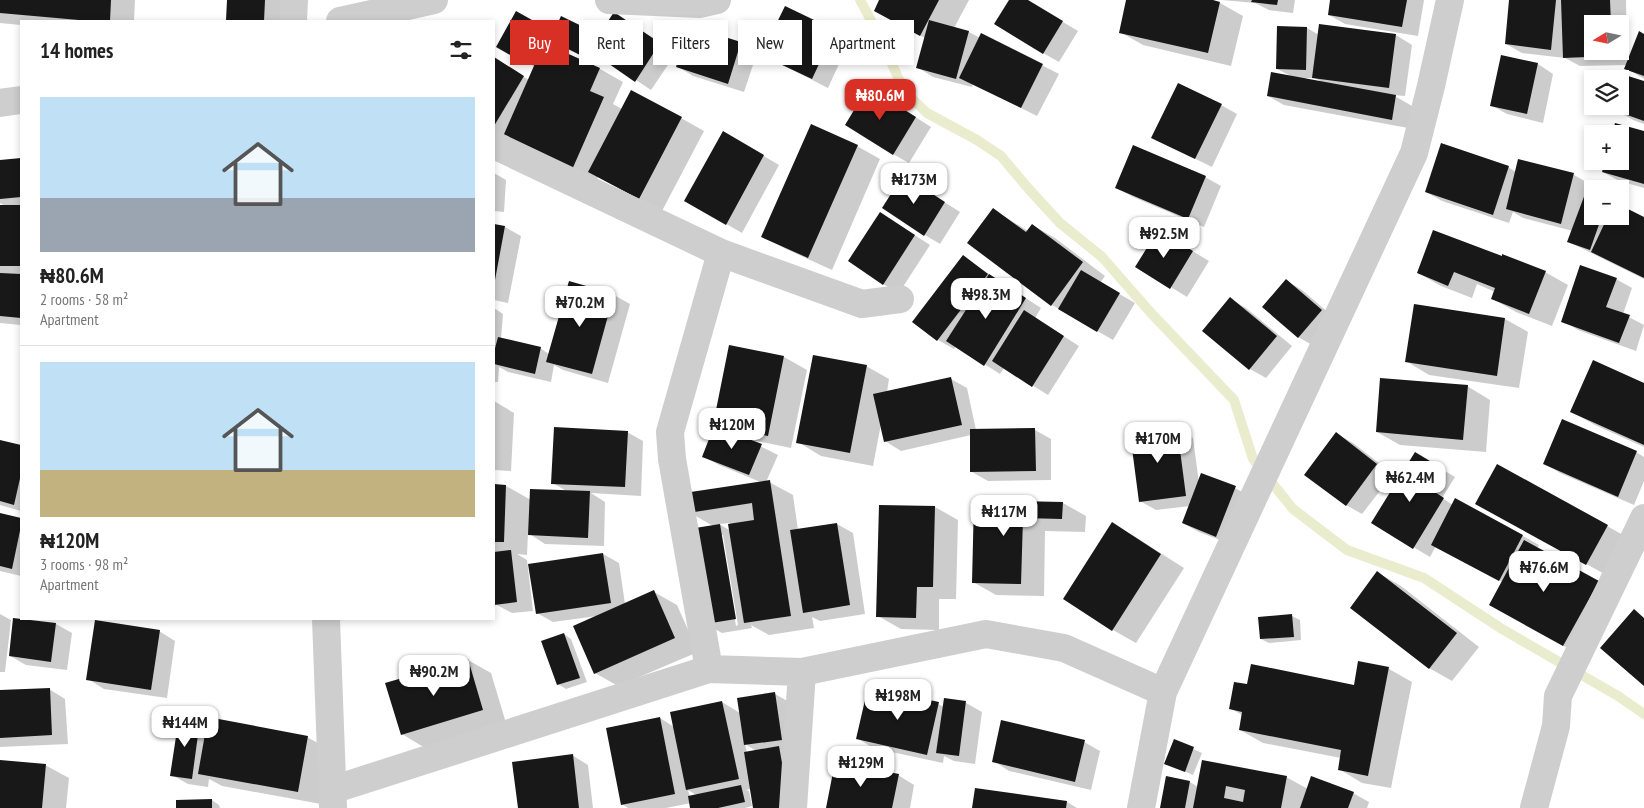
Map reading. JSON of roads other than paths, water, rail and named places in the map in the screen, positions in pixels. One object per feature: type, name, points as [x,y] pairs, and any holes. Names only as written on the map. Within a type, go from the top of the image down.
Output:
[{"type":"street","points":[[293,20],[294,0]]},
{"type":"street","points":[[344,20],[434,0]]},
{"type":"street","points":[[609,0],[699,4],[717,0]]},
{"type":"street","points":[[1141,808],[1163,692],[1414,153],[1432,86],[1450,0]]},
{"type":"street","points":[[0,103],[20,100]]},
{"type":"street","points":[[495,145],[721,253],[862,304],[900,299]]},
{"type":"street","points":[[709,669],[672,459],[670,432],[721,253]]},
{"type":"street","points":[[1534,808],[1556,726],[1558,696],[1644,518]]},
{"type":"street","points":[[326,620],[333,799],[709,669],[802,672],[986,634],[1064,648],[1163,692]]},
{"type":"street","points":[[793,808],[802,672]]},
{"type":"waterway","points":[[860,0],[881,39],[904,91],[927,113],[977,140],[1001,156],[1060,223],[1102,257],[1151,313],[1234,400],[1253,459],[1293,509],[1347,550],[1424,578],[1502,629],[1618,696],[1644,714]]}]
